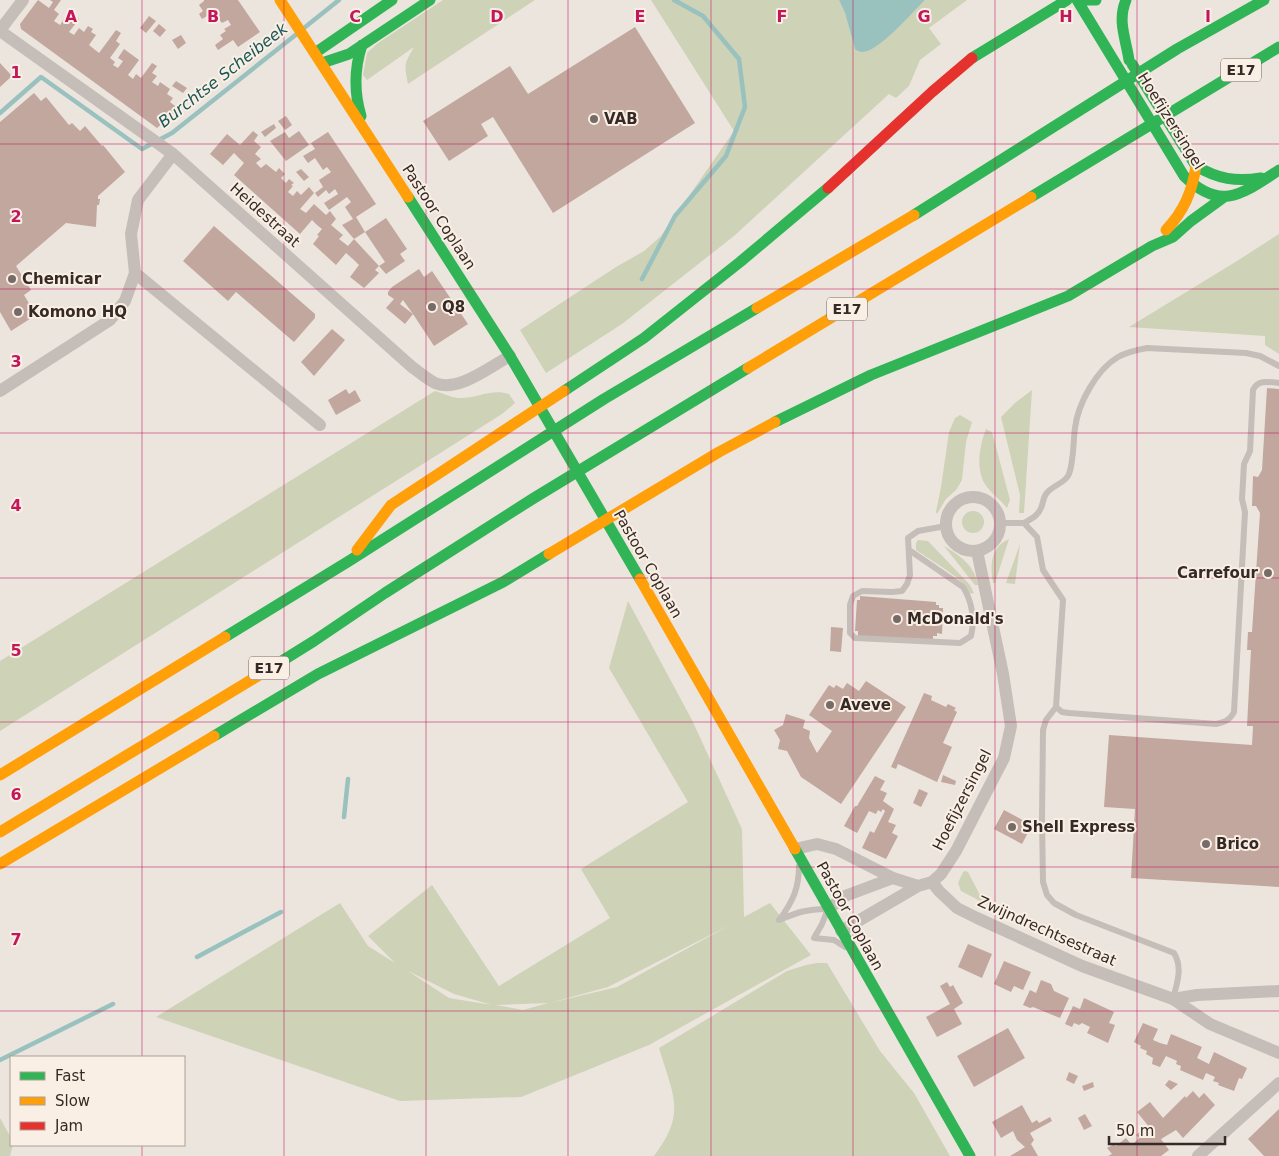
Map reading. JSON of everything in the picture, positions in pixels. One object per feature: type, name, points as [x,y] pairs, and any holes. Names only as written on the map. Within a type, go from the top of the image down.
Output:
[{"type":"main road","name":"Pastoor Coplaan","points":[[280,0],[510,356],[970,1156]]},
{"type":"main road","points":[[315,53],[392,0]]},
{"type":"main road","points":[[322,63],[349,54],[430,0]]},
{"type":"main road","points":[[349,561],[391,505],[644,338],[811,204],[932,92],[978,53],[1067,0]]},
{"type":"main road","name":"Hoefijzersingel","points":[[1077,0],[1184,176],[1192,186],[1213,196],[1238,195],[1275,173]]},
{"type":"main road","points":[[1126,0],[1120,19],[1128,46],[1129,60]]},
{"type":"main road","points":[[0,775],[349,561],[604,399],[908,219],[1177,49],[1264,0]]},
{"type":"main road","points":[[1000,40],[1022,14]]},
{"type":"main road","name":"Hoefijzersingel","points":[[1111,33],[1196,166],[1211,175],[1228,181],[1244,181],[1275,173]]},
{"type":"main road","points":[[362,45],[356,66],[356,82],[359,108],[365,129]]},
{"type":"main road","name":"E17","points":[[0,832],[314,640],[534,498],[1279,47]]},
{"type":"main road","points":[[1152,246],[1178,218],[1192,186],[1196,166]]},
{"type":"main road","points":[[0,864],[318,674],[504,582],[719,452],[824,397],[871,375],[1068,296],[1152,246],[1173,237],[1196,216],[1224,197]]},
{"type":"street","points":[[0,31],[23,0]]},
{"type":"street","name":"Heidestraat","points":[[0,31],[172,154],[412,367],[436,383],[453,385],[490,369],[510,356]]},
{"type":"street","points":[[0,390],[110,320],[126,301],[135,273],[131,234],[138,200],[172,154]]},
{"type":"street","points":[[135,273],[320,425]]},
{"type":"street","points":[[972,497],[981,498],[988,502],[999,515],[1000,523],[996,538],[992,544],[977,551],[968,551],[960,548],[948,535],[946,526],[950,510],[956,503],[964,498],[972,497]]},
{"type":"street","name":"Hoefijzersingel","points":[[932,882],[941,874],[956,851],[1004,758],[1011,726],[1003,674],[977,551]]},
{"type":"street","points":[[797,853],[816,844],[836,849],[894,878],[918,886]]},
{"type":"street","points":[[828,909],[845,896],[894,878]]},
{"type":"street","points":[[841,931],[918,886],[932,882]]},
{"type":"street","name":"Zwijndrechtsestraat","points":[[932,882],[957,908],[977,918],[1082,966],[1173,999],[1210,1024],[1279,1053]]},
{"type":"street","name":"Zwijndrechtsestraat","points":[[1173,999],[1197,995],[1279,991]]},
{"type":"street","points":[[1198,1156],[1279,1083]]},
{"type":"lane","points":[[1000,523],[1024,523],[1035,517],[1041,510],[1046,494],[1061,484],[1069,475],[1075,426],[1084,398],[1094,381],[1116,358],[1131,351],[1157,348],[1260,356],[1279,366]]},
{"type":"lane","points":[[1056,707],[1062,712],[1069,713],[1216,724],[1231,718],[1234,712],[1245,512],[1242,498],[1243,472],[1244,464],[1250,451],[1253,390],[1255,385],[1260,382],[1279,382]]},
{"type":"lane","points":[[1024,523],[1037,537],[1043,570],[1063,600],[1056,707],[1046,720],[1043,730],[1043,882],[1047,895],[1054,903],[1076,915],[1174,953],[1179,961],[1179,971],[1173,999]]},
{"type":"lane","points":[[908,550],[963,587],[967,593],[973,616],[971,636],[960,643],[855,638],[850,633],[850,605],[853,596],[862,591],[902,591],[910,575],[908,550],[908,538],[918,530],[946,526]]},
{"type":"lane","points":[[797,853],[799,880],[797,888],[792,903],[780,920],[798,912],[814,908],[828,909],[814,938],[834,940],[852,951]]},
{"type":"green space","points":[[443,0],[535,0],[408,84],[406,64],[414,47],[367,80],[363,75],[367,53],[378,43]]},
{"type":"green space","points":[[651,0],[839,0],[845,13],[855,49],[861,52],[925,0],[967,0],[929,28],[941,44],[920,60],[909,86],[896,98],[889,94],[734,236],[622,324],[546,373],[520,330],[616,267],[644,251],[661,236],[734,131]]},
{"type":"green space","points":[[1279,234],[1279,354],[1265,345],[1265,336],[1129,327],[1237,261]]},
{"type":"green space","points":[[1032,390],[1024,513],[1019,513],[1020,495],[1001,417]]},
{"type":"green space","points":[[435,391],[458,398],[502,392],[509,394],[515,403],[502,414],[0,731],[0,661]]},
{"type":"green space","points":[[960,415],[972,422],[966,442],[962,480],[956,490],[946,499],[937,514],[949,432],[955,418]]},
{"type":"green space","points":[[986,429],[992,432],[1010,500],[1007,508],[987,487],[981,474],[979,459]]},
{"type":"green space","points":[[969,511],[977,511],[984,518],[984,526],[977,533],[969,533],[962,526],[962,518]]},
{"type":"green space","points":[[1009,539],[995,583],[993,583],[992,564],[995,552],[1003,542]]},
{"type":"green space","points":[[918,540],[928,541],[970,585],[974,593],[970,594],[967,588],[954,576],[916,550]]},
{"type":"green space","points":[[1020,544],[1015,584],[1006,583]]},
{"type":"green space","points":[[944,546],[966,561],[973,571],[978,585],[975,585]]},
{"type":"green space","points":[[628,601],[692,720],[742,829],[744,917],[770,903],[811,955],[649,1045],[521,1097],[400,1101],[156,1017],[340,903],[368,946],[395,963],[368,936],[432,885],[499,986],[610,918],[581,869],[688,802],[609,668]],"holes":[[[730,925],[617,987],[550,1003],[608,987]],[[408,971],[454,994],[492,1005],[449,998]],[[548,1003],[523,1010],[496,1005]]]},
{"type":"green space","points":[[965,871],[968,872],[984,903],[961,891],[958,883]]},
{"type":"green space","points":[[817,963],[827,963],[880,1051],[914,1093],[950,1156],[654,1156],[671,1127],[674,1115],[672,1092],[659,1048],[787,971]]},
{"type":"green space","points":[[0,1118],[10,1136],[10,1146],[13,1146],[10,1156],[0,1156]]},
{"type":"water","points":[[839,0],[925,0],[886,39],[877,46],[862,52],[855,49],[845,13]]},
{"type":"building","points":[[38,0],[49,8],[53,2],[50,0],[61,0],[54,10],[59,14],[54,21],[60,25],[69,11],[79,19],[69,32],[74,35],[79,28],[84,32],[88,26],[93,29],[91,32],[96,35],[89,45],[99,53],[116,30],[121,33],[116,41],[120,44],[110,58],[115,62],[113,65],[118,68],[123,61],[118,58],[124,49],[139,60],[128,75],[133,79],[136,74],[141,78],[152,63],[157,66],[152,73],[157,76],[152,82],[158,86],[160,82],[170,89],[167,94],[173,98],[170,102],[179,109],[157,128],[21,29],[20,24]]},
{"type":"building","points":[[204,0],[238,0],[260,32],[238,47],[233,40],[218,50],[215,45],[223,39],[220,35],[226,31],[224,29],[231,25],[228,20],[222,23],[217,17],[210,22],[207,16],[202,19],[199,14],[203,11],[199,5]]},
{"type":"building","points":[[149,16],[156,21],[146,33],[140,28]]},
{"type":"building","points":[[159,24],[166,30],[160,37],[153,31]]},
{"type":"building","name":"VAB","points":[[635,27],[695,123],[553,213],[493,117],[481,124],[488,136],[449,161],[423,121],[510,66],[528,94]]},
{"type":"building","points":[[181,35],[186,43],[178,49],[172,40]]},
{"type":"building","points":[[0,63],[12,76],[0,87]]},
{"type":"building","points":[[176,81],[187,88],[183,93],[172,86]]},
{"type":"building","points":[[34,93],[41,101],[46,97],[69,125],[72,123],[80,131],[85,126],[125,172],[98,196],[98,199],[100,199],[99,205],[97,205],[96,227],[66,223],[16,266],[31,290],[24,295],[36,315],[11,331],[0,312],[0,122]]},
{"type":"building","points":[[286,116],[292,125],[285,130],[278,121]]},
{"type":"building","points":[[274,124],[276,128],[265,137],[261,132]]},
{"type":"building","points":[[253,131],[258,135],[254,141],[261,147],[255,154],[261,159],[256,163],[261,168],[266,164],[276,172],[279,168],[285,174],[281,178],[286,183],[289,179],[294,183],[288,192],[293,196],[297,191],[301,195],[309,187],[314,193],[300,209],[306,213],[314,204],[326,215],[330,211],[336,219],[331,225],[343,235],[339,239],[348,246],[354,239],[379,266],[375,270],[379,273],[364,288],[350,277],[359,265],[346,253],[336,265],[313,244],[322,229],[312,220],[300,234],[234,175],[244,163],[234,153],[223,165],[210,154],[227,134],[240,145]]},
{"type":"building","points":[[299,131],[309,145],[286,161],[270,141],[285,132],[289,138]]},
{"type":"building","points":[[328,132],[376,204],[356,217],[365,232],[354,239],[342,225],[353,219],[345,207],[351,202],[347,197],[329,210],[324,203],[338,194],[335,189],[329,194],[326,190],[318,197],[315,193],[323,187],[319,180],[331,172],[327,167],[323,170],[315,158],[308,163],[303,156],[315,149],[311,143]]},
{"type":"building","points":[[301,169],[309,177],[304,181],[296,172]]},
{"type":"building","points":[[386,218],[407,249],[400,254],[405,261],[386,274],[379,266],[385,262],[365,232]]},
{"type":"building","points":[[214,226],[315,314],[315,318],[294,342],[236,292],[228,301],[183,261]]},
{"type":"building","name":"Q8","points":[[419,269],[424,277],[432,271],[468,324],[434,346],[413,314],[405,324],[386,308],[394,299],[388,295],[392,287]],"holes":[[[403,300],[413,314],[400,304]]]},
{"type":"building","points":[[332,329],[345,340],[314,376],[301,362]]},
{"type":"building","name":"Brico","points":[[1267,388],[1279,389],[1279,887],[1131,878],[1135,809],[1104,807],[1109,735],[1252,745],[1253,726],[1247,726],[1251,650],[1247,650],[1248,632],[1252,632],[1260,513],[1256,506],[1252,506],[1253,476],[1258,477],[1262,470]]},
{"type":"building","points":[[346,389],[349,394],[355,390],[361,401],[336,415],[328,400]]},
{"type":"building","name":"McDonald's","points":[[860,596],[936,602],[939,608],[943,608],[942,634],[937,633],[937,636],[933,636],[933,640],[858,636],[858,631],[855,631],[857,600],[860,600]]},
{"type":"building","points":[[831,627],[843,628],[841,652],[830,651]]},
{"type":"building","points":[[866,681],[906,707],[841,804],[801,777],[787,751],[778,749],[780,740],[774,730],[783,725],[786,714],[805,720],[803,728],[810,731],[809,738],[817,753],[832,731],[809,715],[829,685],[834,688],[836,685],[843,689],[847,683],[859,691]]},
{"type":"building","points":[[924,693],[932,696],[931,700],[946,707],[948,704],[956,708],[954,710],[957,712],[943,743],[952,747],[937,782],[898,764],[896,769],[891,767]]},
{"type":"building","points":[[943,775],[956,781],[955,785],[941,782]]},
{"type":"building","points":[[875,776],[885,781],[880,790],[887,793],[883,801],[894,809],[888,822],[896,825],[892,833],[898,836],[886,859],[862,848],[870,831],[874,833],[885,811],[883,809],[881,812],[878,810],[876,814],[869,811],[857,833],[844,826]]},
{"type":"building","points":[[919,789],[928,793],[921,807],[913,803]]},
{"type":"building","points":[[1004,810],[1032,825],[1022,844],[994,829]]},
{"type":"building","points":[[968,944],[992,954],[982,978],[958,967]]},
{"type":"building","points":[[1004,961],[1031,972],[1023,990],[1014,986],[1011,992],[994,984]]},
{"type":"building","points":[[1041,980],[1051,984],[1054,991],[1069,998],[1060,1018],[1023,1005],[1030,990],[1036,993]]},
{"type":"building","points":[[947,982],[950,987],[953,985],[963,1003],[954,1009],[962,1024],[937,1037],[926,1017],[950,1004],[940,986]]},
{"type":"building","points":[[1084,998],[1114,1012],[1109,1023],[1115,1025],[1108,1043],[1087,1033],[1090,1027],[1082,1023],[1079,1025],[1074,1023],[1072,1027],[1065,1024],[1073,1006],[1080,1009]]},
{"type":"building","points":[[1143,1023],[1158,1029],[1153,1040],[1167,1045],[1171,1034],[1202,1047],[1197,1058],[1209,1064],[1214,1052],[1247,1068],[1242,1079],[1239,1078],[1234,1091],[1218,1085],[1219,1083],[1213,1081],[1215,1077],[1206,1073],[1203,1080],[1180,1070],[1181,1066],[1176,1064],[1177,1061],[1166,1056],[1160,1067],[1152,1064],[1153,1058],[1134,1042]]},
{"type":"building","points":[[1008,1028],[1025,1058],[974,1087],[957,1056]]},
{"type":"building","points":[[1069,1072],[1078,1076],[1074,1084],[1066,1080]]},
{"type":"building","points":[[1169,1080],[1178,1084],[1171,1090],[1165,1085]]},
{"type":"building","points":[[1093,1082],[1094,1087],[1084,1091],[1082,1086]]},
{"type":"building","points":[[1193,1091],[1199,1098],[1204,1093],[1215,1105],[1183,1138],[1176,1130],[1161,1139],[1169,1150],[1161,1156],[1108,1156],[1112,1154],[1107,1148],[1114,1144],[1116,1146],[1126,1138],[1133,1144],[1139,1138],[1136,1135],[1143,1129],[1145,1132],[1150,1128],[1137,1112],[1150,1102],[1163,1118],[1185,1096],[1186,1098]]},
{"type":"building","points":[[1022,1105],[1032,1123],[1037,1120],[1039,1123],[1050,1117],[1052,1121],[1030,1133],[1034,1140],[1031,1144],[1038,1156],[1010,1156],[1025,1147],[1017,1140],[1013,1131],[1001,1138],[992,1122]]},
{"type":"building","points":[[1279,1109],[1279,1156],[1264,1156],[1248,1139]]},
{"type":"building","points":[[1085,1114],[1092,1126],[1084,1130],[1078,1118]]},
{"type":"waterway","name":"Burchtse Scheibeek","points":[[304,28],[339,0]]},
{"type":"waterway","points":[[642,279],[675,216],[726,156],[745,107],[739,59],[703,16],[674,0]]},
{"type":"waterway","name":"Burchtse Scheibeek","points":[[0,113],[41,77],[142,149],[172,133],[298,33]]},
{"type":"waterway","points":[[344,817],[348,779]]},
{"type":"waterway","points":[[197,957],[281,912]]},
{"type":"waterway","points":[[0,1060],[113,1004]]},
{"type":"traffic: fast","points":[[315,53],[392,0]]},
{"type":"traffic: fast","points":[[322,63],[349,54],[430,0]]},
{"type":"traffic: fast","points":[[972,58],[1067,0]]},
{"type":"traffic: fast","points":[[1077,0],[1184,176],[1197,187],[1209,194],[1232,195],[1254,186],[1279,170]]},
{"type":"traffic: fast","points":[[1088,0],[1096,0]]},
{"type":"traffic: fast","points":[[1126,0],[1123,8],[1122,23],[1129,60]]},
{"type":"traffic: fast","points":[[914,215],[1177,49],[1264,0]]},
{"type":"traffic: fast","points":[[361,116],[356,80],[357,63],[362,45]]},
{"type":"traffic: fast","points":[[1031,197],[1279,47]]},
{"type":"traffic: fast","points":[[1132,64],[1196,166],[1220,177],[1243,180],[1261,178]]},
{"type":"traffic: fast","points":[[564,391],[644,338],[740,262],[828,188]]},
{"type":"traffic: fast","points":[[408,197],[510,356],[640,579]]},
{"type":"traffic: fast","points":[[775,422],[871,375],[1068,296],[1152,246],[1173,237],[1224,197]]},
{"type":"traffic: fast","points":[[225,637],[349,561],[604,399],[757,308]]},
{"type":"traffic: fast","points":[[261,674],[534,498],[748,368]]},
{"type":"traffic: fast","points":[[214,736],[318,674],[503,582],[549,554]]},
{"type":"traffic: fast","points":[[795,849],[970,1156]]},
{"type":"traffic: slow","points":[[280,0],[408,197]]},
{"type":"traffic: slow","points":[[1166,230],[1178,216],[1186,201],[1196,166]]},
{"type":"traffic: slow","points":[[748,368],[1031,197]]},
{"type":"traffic: slow","points":[[757,308],[914,215]]},
{"type":"traffic: slow","points":[[357,550],[391,505],[564,391]]},
{"type":"traffic: slow","points":[[549,554],[719,452],[775,422]]},
{"type":"traffic: slow","points":[[640,579],[795,849]]},
{"type":"traffic: slow","points":[[0,775],[225,637]]},
{"type":"traffic: slow","points":[[0,832],[261,674]]},
{"type":"traffic: slow","points":[[0,864],[214,736]]},
{"type":"traffic: jam","points":[[828,188],[932,92],[972,58]]},
{"type":"place","name":"VAB","points":[[594,119]]},
{"type":"place","name":"Chemicar","points":[[12,279]]},
{"type":"place","name":"Q8","points":[[432,307]]},
{"type":"place","name":"Komono HQ","points":[[18,312]]},
{"type":"place","name":"Carrefour","points":[[1268,573]]},
{"type":"place","name":"McDonald's","points":[[897,619]]},
{"type":"place","name":"Aveve","points":[[830,705]]},
{"type":"place","name":"Shell Express","points":[[1012,827]]},
{"type":"place","name":"Brico","points":[[1206,844]]}]
